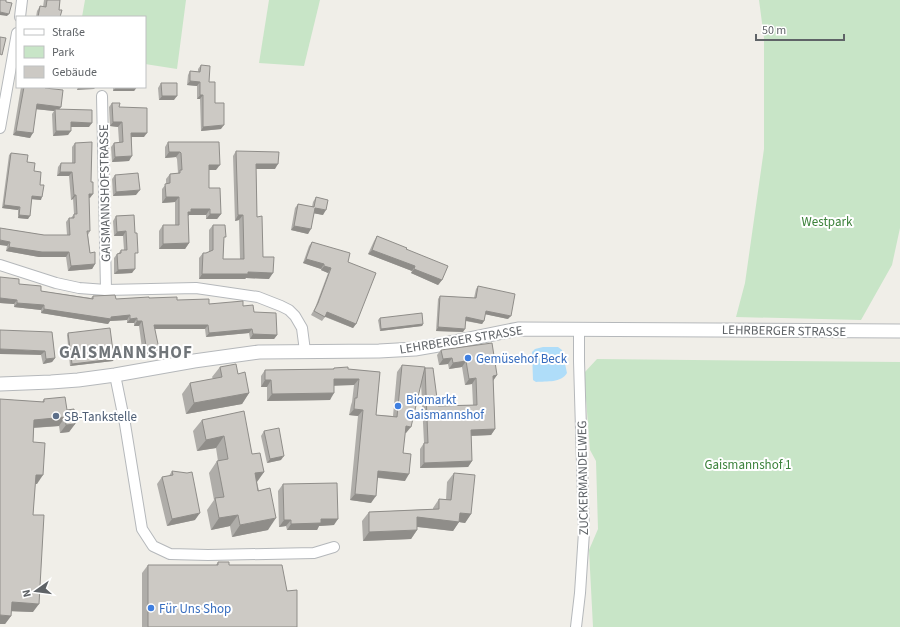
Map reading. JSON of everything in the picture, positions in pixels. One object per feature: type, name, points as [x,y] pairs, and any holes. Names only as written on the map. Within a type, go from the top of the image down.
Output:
[{"type":"street","points":[[20,16],[22,0]]},
{"type":"street","points":[[0,128],[16,39]]},
{"type":"street","name":"GAISMANNSHOFSTRASSE","points":[[102,96],[106,290]]},
{"type":"street","points":[[0,265],[56,283],[79,288],[106,290],[196,288],[258,297],[289,310],[295,316],[302,328],[305,351]]},
{"type":"street","name":"LEHRBERGER STRASSE","points":[[0,384],[58,382],[115,375],[194,361],[273,351],[393,350],[444,344],[518,328],[900,331]]},
{"type":"street","name":"ZUCKERMANDELWEG","points":[[576,627],[584,532],[579,329]]},
{"type":"street","points":[[115,375],[142,529],[154,546],[170,554],[208,555],[314,553],[334,547]]},
{"type":"green space","points":[[85,0],[186,0],[177,69],[146,64],[146,16],[82,16]]},
{"type":"green space","points":[[269,0],[320,0],[304,66],[259,63]]},
{"type":"green space","name":"Westpark","points":[[759,0],[900,0],[900,228],[892,265],[861,320],[736,317],[745,283],[764,149],[764,38]]},
{"type":"green space","name":"Gaismannshof 1","points":[[597,359],[900,362],[900,627],[593,627],[589,550],[598,529],[596,461],[590,450],[584,373]]},
{"type":"water","points":[[543,347],[558,347],[562,350],[567,373],[557,380],[536,382],[533,380],[532,352],[535,349]]},
{"type":"building","points":[[0,0],[6,0],[6,2],[12,3],[9,14],[0,12]]},
{"type":"building","points":[[47,0],[60,0],[59,10],[62,10],[60,16],[38,16],[40,6],[46,7]]},
{"type":"building","points":[[0,37],[6,38],[2,55],[0,54]]},
{"type":"building","points":[[201,65],[210,66],[209,82],[215,82],[215,103],[224,103],[224,125],[203,127],[203,95],[200,95],[200,82],[190,81],[190,71],[200,72]]},
{"type":"building","points":[[161,83],[177,83],[177,96],[162,96]]},
{"type":"building","points":[[24,88],[63,90],[61,107],[37,104],[33,133],[16,131]]},
{"type":"building","points":[[112,103],[120,103],[119,107],[147,108],[147,133],[131,133],[132,156],[115,157],[114,143],[123,142],[122,122],[113,122]]},
{"type":"building","points":[[55,109],[92,110],[92,123],[71,122],[71,131],[56,131]]},
{"type":"building","points":[[92,142],[91,182],[93,182],[93,194],[89,194],[90,231],[87,231],[90,253],[95,252],[95,264],[71,266],[69,252],[42,252],[9,247],[10,242],[0,240],[0,228],[44,235],[70,235],[69,218],[74,218],[74,214],[77,214],[76,195],[74,195],[72,172],[60,172],[61,163],[75,163],[75,143]]},
{"type":"building","points":[[168,142],[219,142],[220,165],[209,165],[209,188],[220,188],[221,214],[210,214],[210,209],[191,209],[191,212],[188,212],[189,243],[163,244],[163,225],[179,225],[179,197],[166,197],[165,184],[170,183],[170,174],[180,173],[180,170],[182,170],[181,153],[169,152]]},
{"type":"building","points":[[236,151],[279,152],[278,164],[256,164],[257,217],[262,216],[263,257],[274,257],[273,273],[248,272],[248,274],[202,274],[203,253],[213,250],[213,225],[225,225],[226,237],[224,237],[223,259],[244,259],[243,215],[238,215]]},
{"type":"building","points":[[11,153],[28,155],[27,162],[35,163],[34,171],[41,172],[40,185],[44,185],[42,197],[32,196],[30,216],[19,215],[20,207],[4,205]]},
{"type":"building","points":[[138,173],[140,190],[116,192],[115,175]]},
{"type":"building","points":[[316,197],[328,200],[326,210],[315,208],[311,229],[294,226],[298,204],[314,207]]},
{"type":"building","points":[[134,215],[138,253],[135,253],[135,269],[118,270],[117,254],[121,253],[121,250],[127,250],[126,231],[117,232],[116,216]]},
{"type":"building","points":[[377,236],[448,266],[442,280],[414,269],[415,266],[372,250]]},
{"type":"building","points":[[312,242],[350,253],[348,262],[376,273],[356,324],[327,312],[325,317],[314,311],[331,268],[324,266],[324,264],[306,259]]},
{"type":"building","points":[[0,277],[19,279],[19,284],[41,286],[41,291],[93,299],[93,296],[115,295],[116,299],[177,297],[177,300],[209,299],[209,304],[243,301],[243,306],[253,305],[254,312],[276,313],[277,335],[253,334],[252,329],[209,333],[208,325],[154,325],[159,349],[147,352],[142,321],[137,321],[137,318],[130,319],[130,315],[111,317],[111,319],[44,309],[44,305],[17,303],[17,300],[0,298]]},
{"type":"building","points":[[478,286],[515,294],[511,316],[486,311],[484,321],[466,317],[465,329],[438,327],[440,296],[476,298]]},
{"type":"building","points":[[422,313],[423,324],[381,329],[380,318]]},
{"type":"building","points":[[110,328],[114,359],[72,364],[68,333]]},
{"type":"building","points":[[0,330],[52,332],[55,358],[46,359],[45,351],[0,349]]},
{"type":"building","points":[[492,343],[497,375],[493,376],[495,429],[471,430],[472,461],[424,463],[424,443],[428,443],[425,368],[433,368],[438,406],[477,405],[476,378],[469,379],[466,361],[453,363],[452,358],[443,359],[441,350]]},
{"type":"building","points":[[236,364],[238,374],[245,372],[249,393],[194,403],[190,383],[222,377],[220,367]]},
{"type":"building","points":[[402,365],[425,367],[411,427],[406,426],[403,453],[411,454],[409,474],[378,471],[376,496],[355,494],[363,410],[354,409],[359,379],[334,379],[334,393],[272,394],[271,380],[265,380],[265,370],[334,369],[348,367],[348,369],[380,372],[376,415],[397,417]]},
{"type":"building","points":[[65,397],[67,410],[74,409],[75,424],[66,425],[65,417],[34,420],[33,442],[45,443],[43,475],[36,475],[33,515],[44,515],[39,604],[12,602],[11,616],[0,615],[0,399],[44,402],[44,399]]},
{"type":"building","points":[[244,411],[252,454],[260,453],[264,472],[255,473],[258,491],[270,488],[276,518],[240,525],[238,515],[219,518],[215,498],[224,497],[217,461],[228,459],[224,436],[206,440],[202,420]]},
{"type":"building","points":[[279,428],[284,456],[270,459],[264,431]]},
{"type":"building","points":[[172,471],[187,473],[192,472],[200,513],[172,519],[162,477],[173,475]]},
{"type":"building","points":[[454,473],[475,475],[471,514],[460,513],[459,522],[417,517],[417,530],[369,532],[369,512],[439,509],[439,499],[451,500]]},
{"type":"building","points":[[337,483],[338,519],[321,519],[321,523],[291,524],[291,520],[284,520],[283,484]]},
{"type":"building","points":[[218,562],[229,562],[229,565],[282,565],[287,591],[297,590],[297,627],[148,627],[148,565],[218,565]]},
{"type":"place","name":"Gemüsehof Beck","points":[[468,358]]},
{"type":"place","name":"Biomarkt Gaismannshof","points":[[398,406]]},
{"type":"place","name":"SB-Tankstelle","points":[[56,416]]},
{"type":"place","name":"Für Uns Shop","points":[[151,608]]},
{"type":"district","name":"GAISMANNSHOF","points":[[126,352]]}]
